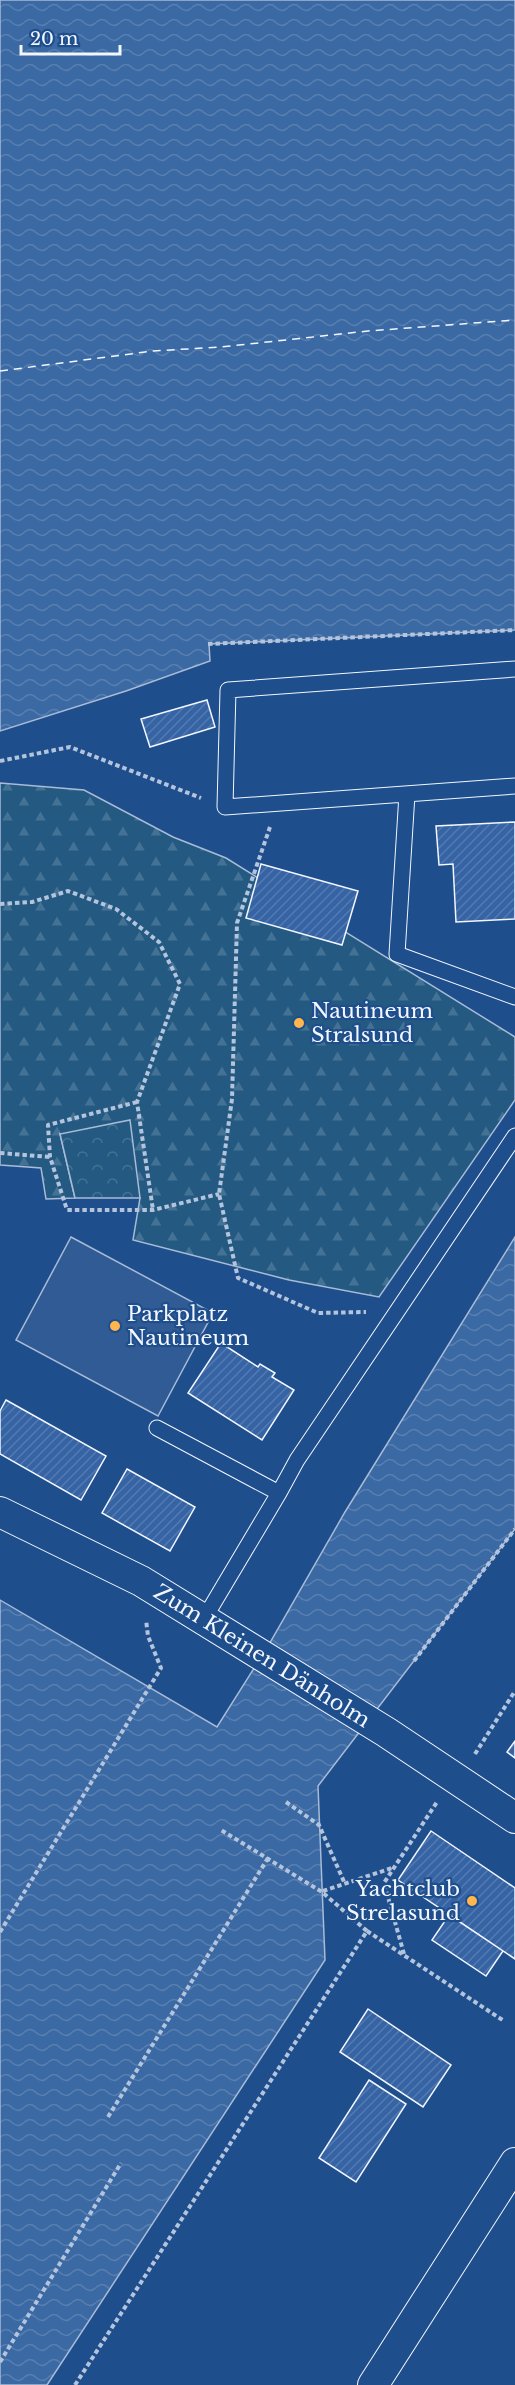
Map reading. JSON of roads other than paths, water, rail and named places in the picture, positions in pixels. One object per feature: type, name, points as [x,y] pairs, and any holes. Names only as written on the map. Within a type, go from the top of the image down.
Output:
[{"type":"street","name":"Zum Kleinen Dänholm","points":[[0,1512],[141,1581],[386,1732],[515,1818]]},
{"type":"street","points":[[373,2385],[515,2163]]},
{"type":"lane","points":[[515,669],[228,690],[225,807],[515,786]]},
{"type":"lane","points":[[407,794],[397,954],[515,997]]},
{"type":"lane","points":[[204,1619],[297,1460],[515,1136]]},
{"type":"lane","points":[[157,1428],[279,1493]]},
{"type":"water","points":[[0,0],[515,0],[515,630],[209,644],[210,661],[126,691],[0,731]]},
{"type":"water","points":[[515,1237],[515,1529],[318,1786],[325,1960],[47,2385],[0,2385],[0,1600],[217,1727],[268,1646],[345,1512]]},
{"type":"place","name":"Nautineum Stralsund","points":[[299,1023]]},
{"type":"place","name":"Parkplatz Nautineum","points":[[115,1326]]},
{"type":"place","name":"Yachtclub Strelasund","points":[[472,1901]]}]
